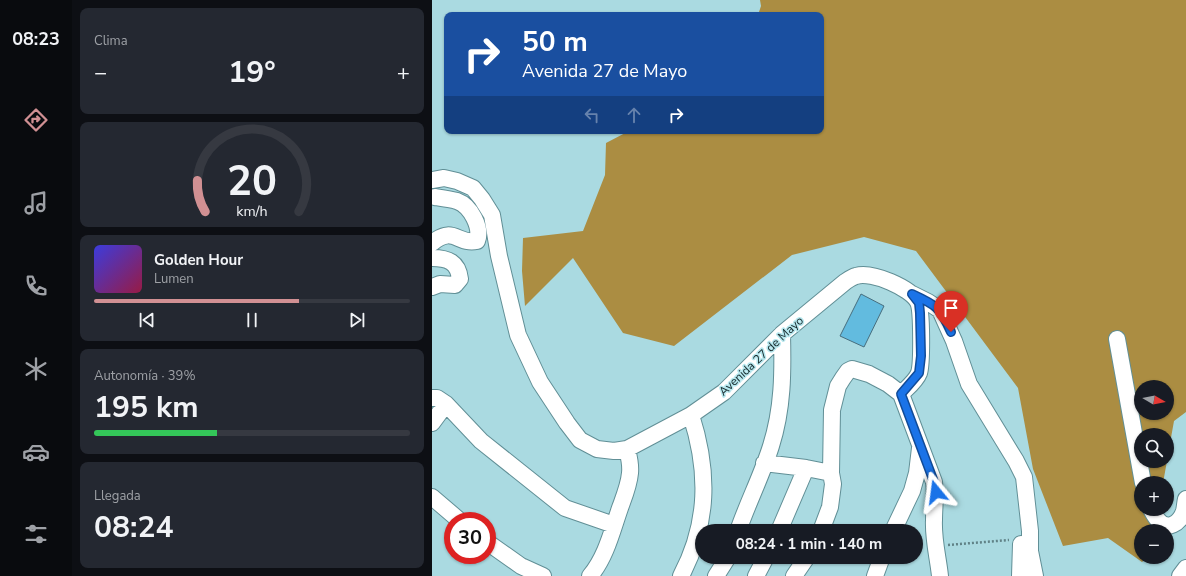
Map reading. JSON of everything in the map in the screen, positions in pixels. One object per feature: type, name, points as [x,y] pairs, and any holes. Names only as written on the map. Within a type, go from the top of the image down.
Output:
[{"type":"street","points":[[432,243],[441,236],[455,236],[470,243],[477,241],[478,237],[478,228],[473,217],[459,202],[433,200],[438,179]]},
{"type":"street","name":"Avenida 27 de Mayo","points":[[438,179],[457,181],[473,188],[492,215],[518,335],[540,382],[567,423],[580,440],[597,449],[614,451],[627,449],[691,415],[724,392],[782,334],[845,282],[857,276],[871,276],[883,279],[928,302],[940,310],[954,340],[969,384],[1024,476]]},
{"type":"street","points":[[432,258],[446,259],[454,264],[459,270],[460,279],[455,285],[440,284],[432,287]]},
{"type":"street","points":[[901,394],[919,373],[921,356],[920,308],[919,303],[912,294]]},
{"type":"street","points":[[741,524],[771,446],[776,426],[783,384],[782,334]]},
{"type":"street","points":[[1117,339],[1142,476]]},
{"type":"street","points":[[824,524],[830,507],[832,484],[832,410],[838,386],[842,378],[848,371],[855,369],[869,374],[888,384],[901,394],[934,482],[936,492],[934,520],[935,546],[940,576]]},
{"type":"street","points":[[432,423],[439,401],[481,441],[565,508],[614,524]]},
{"type":"street","points":[[681,576],[689,562],[697,538],[704,503],[702,462],[697,435],[691,415]]},
{"type":"street","points":[[896,524],[912,491],[920,447]]},
{"type":"street","points":[[590,576],[604,553],[628,486],[631,462],[627,449]]},
{"type":"street","points":[[764,463],[806,468],[831,473]]},
{"type":"street","points":[[782,524],[806,468]]},
{"type":"street","points":[[1020,576],[1024,476]]},
{"type":"street","points":[[1024,476],[1030,530],[1030,551],[1035,576]]},
{"type":"street","points":[[432,497],[450,512]]},
{"type":"street","points":[[1155,516],[1158,521],[1166,526],[1170,526],[1178,522],[1184,511],[1186,499]]},
{"type":"street","points":[[496,548],[521,566],[543,576]]},
{"type":"street","points":[[716,576],[724,564]]},
{"type":"street","points":[[756,576],[762,564]]},
{"type":"street","points":[[794,576],[802,564]]},
{"type":"street","points":[[875,576],[879,564]]},
{"type":"street","points":[[1180,576],[1186,568]]},
{"type":"path","points":[[935,546],[1022,539]]},
{"type":"shaded area","points":[[760,0],[1186,0],[1186,412],[1174,421],[1173,428],[1134,428],[1134,468],[1166,468],[1164,476],[1134,476],[1134,516],[1162,516],[1163,524],[1134,524],[1134,556],[1108,538],[1063,546],[1033,469],[1018,388],[916,251],[864,237],[792,255],[674,346],[623,333],[573,258],[525,306],[522,271],[523,238],[583,231],[605,175],[606,143],[623,134],[824,134],[824,12],[759,12],[761,6]]},
{"type":"building","points":[[861,294],[884,306],[864,347],[840,336]]},
{"type":"route","points":[[936,492],[934,482],[901,394],[919,373],[921,356],[919,303],[912,294],[940,310],[951,332]]}]
